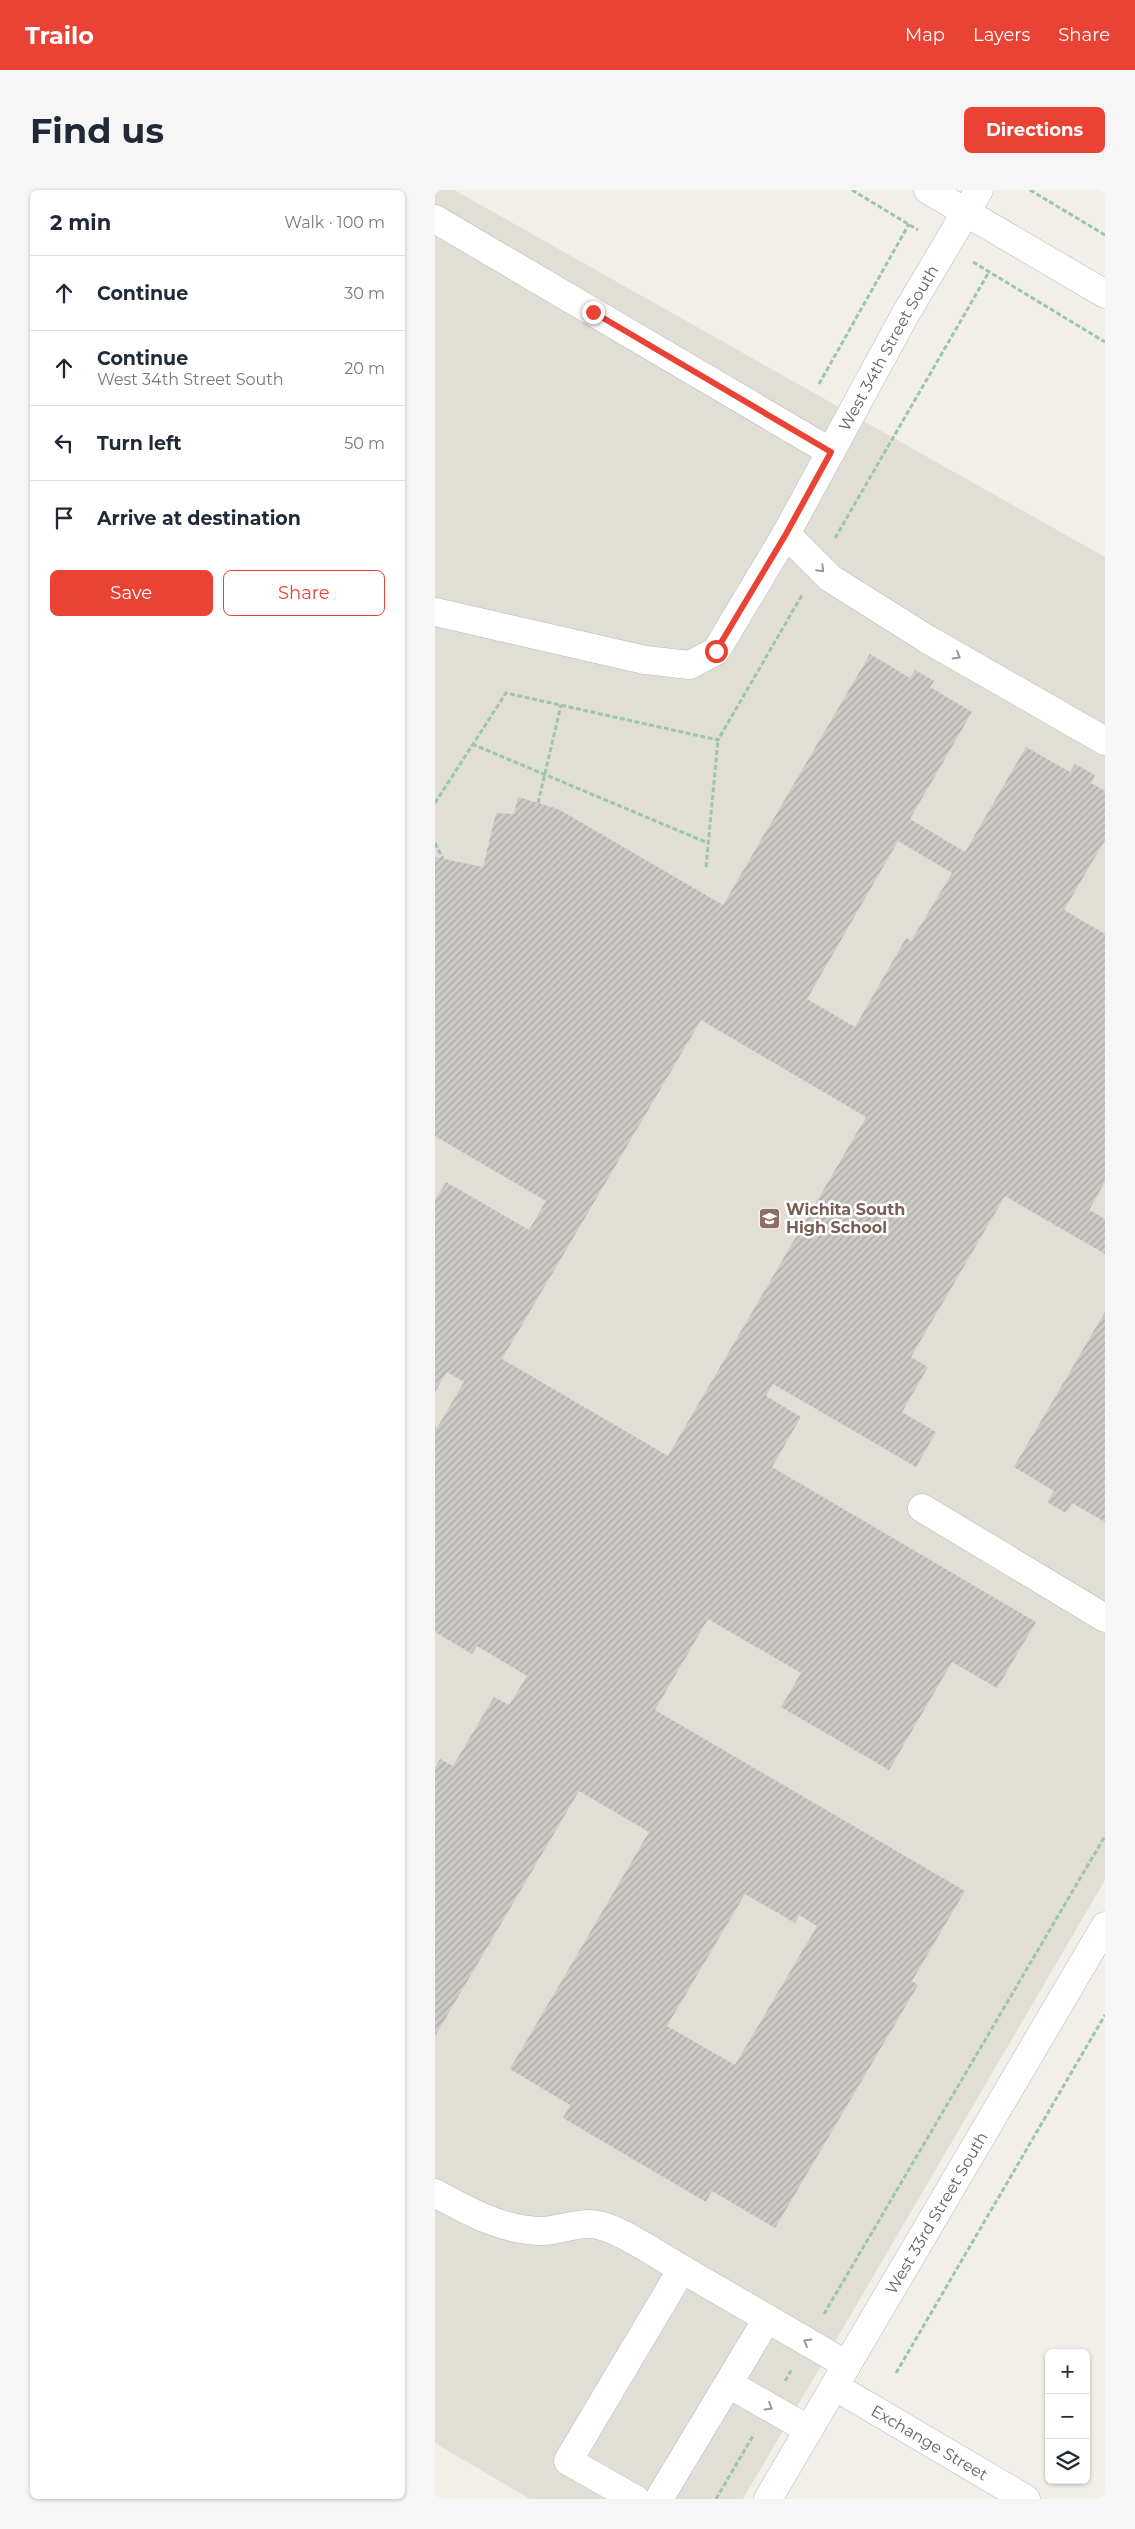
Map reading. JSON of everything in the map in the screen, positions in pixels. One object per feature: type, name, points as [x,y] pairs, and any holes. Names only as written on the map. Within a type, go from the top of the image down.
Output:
[{"type":"street","points":[[928,190],[972,201],[1105,294]]},
{"type":"street","name":"West 34th Street South","points":[[437,616],[645,660],[690,664],[716,651],[786,534],[905,316],[972,201]]},
{"type":"street","points":[[435,219],[831,452]]},
{"type":"street","points":[[786,534],[830,578],[927,639],[1105,741]]},
{"type":"street","points":[[922,1508],[1105,1618]]},
{"type":"street","name":"West 33rd Street South","points":[[768,2499],[1105,1926]]},
{"type":"street","name":"Exchange Street","points":[[435,2193],[466,2210],[517,2229],[542,2231],[584,2223],[606,2226],[807,2342],[841,2375],[1026,2499]]},
{"type":"street","points":[[635,2499],[568,2461],[682,2269]]},
{"type":"street","points":[[659,2499],[767,2319]]},
{"type":"street","points":[[729,2384],[809,2430]]},
{"type":"path","points":[[852,190],[1105,342]]},
{"type":"path","points":[[1030,190],[1105,234]]},
{"type":"path","points":[[819,384],[909,224]]},
{"type":"path","points":[[538,803],[561,706]]},
{"type":"path","points":[[706,867],[718,740]]},
{"type":"path","points":[[473,744],[708,843]]},
{"type":"path","points":[[435,843],[443,859]]},
{"type":"path","points":[[716,2499],[1105,1836]]},
{"type":"path","points":[[896,2374],[1105,2015]]},
{"type":"shaded area","name":"Wichita South High School","points":[[435,190],[454,190],[1105,557],[1105,1880],[743,2499],[530,2499],[435,2443]]},
{"type":"building","name":"Wichita South High School","points":[[870,654],[910,678],[915,670],[934,681],[930,687],[972,712],[910,819],[965,852],[1026,747],[1070,772],[1075,764],[1095,775],[1091,783],[1105,791],[1105,840],[1064,910],[1105,934],[1105,1182],[1089,1210],[1105,1219],[1105,1254],[1005,1196],[911,1357],[928,1367],[902,1412],[936,1432],[916,1467],[773,1384],[766,1396],[801,1417],[772,1467],[1036,1622],[997,1688],[952,1662],[889,1770],[781,1707],[801,1673],[708,1619],[655,1710],[965,1891],[912,1981],[918,1985],[775,2228],[712,2191],[706,2202],[563,2118],[570,2105],[510,2069],[649,1832],[579,1791],[435,2036],[435,1768],[440,1759],[453,1766],[494,1697],[509,1705],[527,1676],[477,1646],[472,1654],[435,1632],[435,1427],[437,1428],[464,1382],[447,1372],[435,1392],[435,1200],[446,1182],[529,1230],[546,1201],[435,1136],[435,857],[483,867],[496,813],[514,814],[518,797],[558,809],[723,905]],"holes":[[[898,841],[952,873],[911,941],[906,938],[855,1027],[807,999]],[[701,1020],[866,1117],[668,1456],[502,1359]],[[745,1894],[795,1923],[799,1915],[817,1926],[735,2065],[667,2026]]]},
{"type":"building","points":[[1105,1312],[1105,1522],[1072,1503],[1066,1513],[1047,1502],[1054,1491],[1014,1467]]},
{"type":"place","name":"Wichita South High School","points":[[770,1218]]},
{"type":"route","points":[[593,312],[831,452],[786,534],[716,651]]}]
